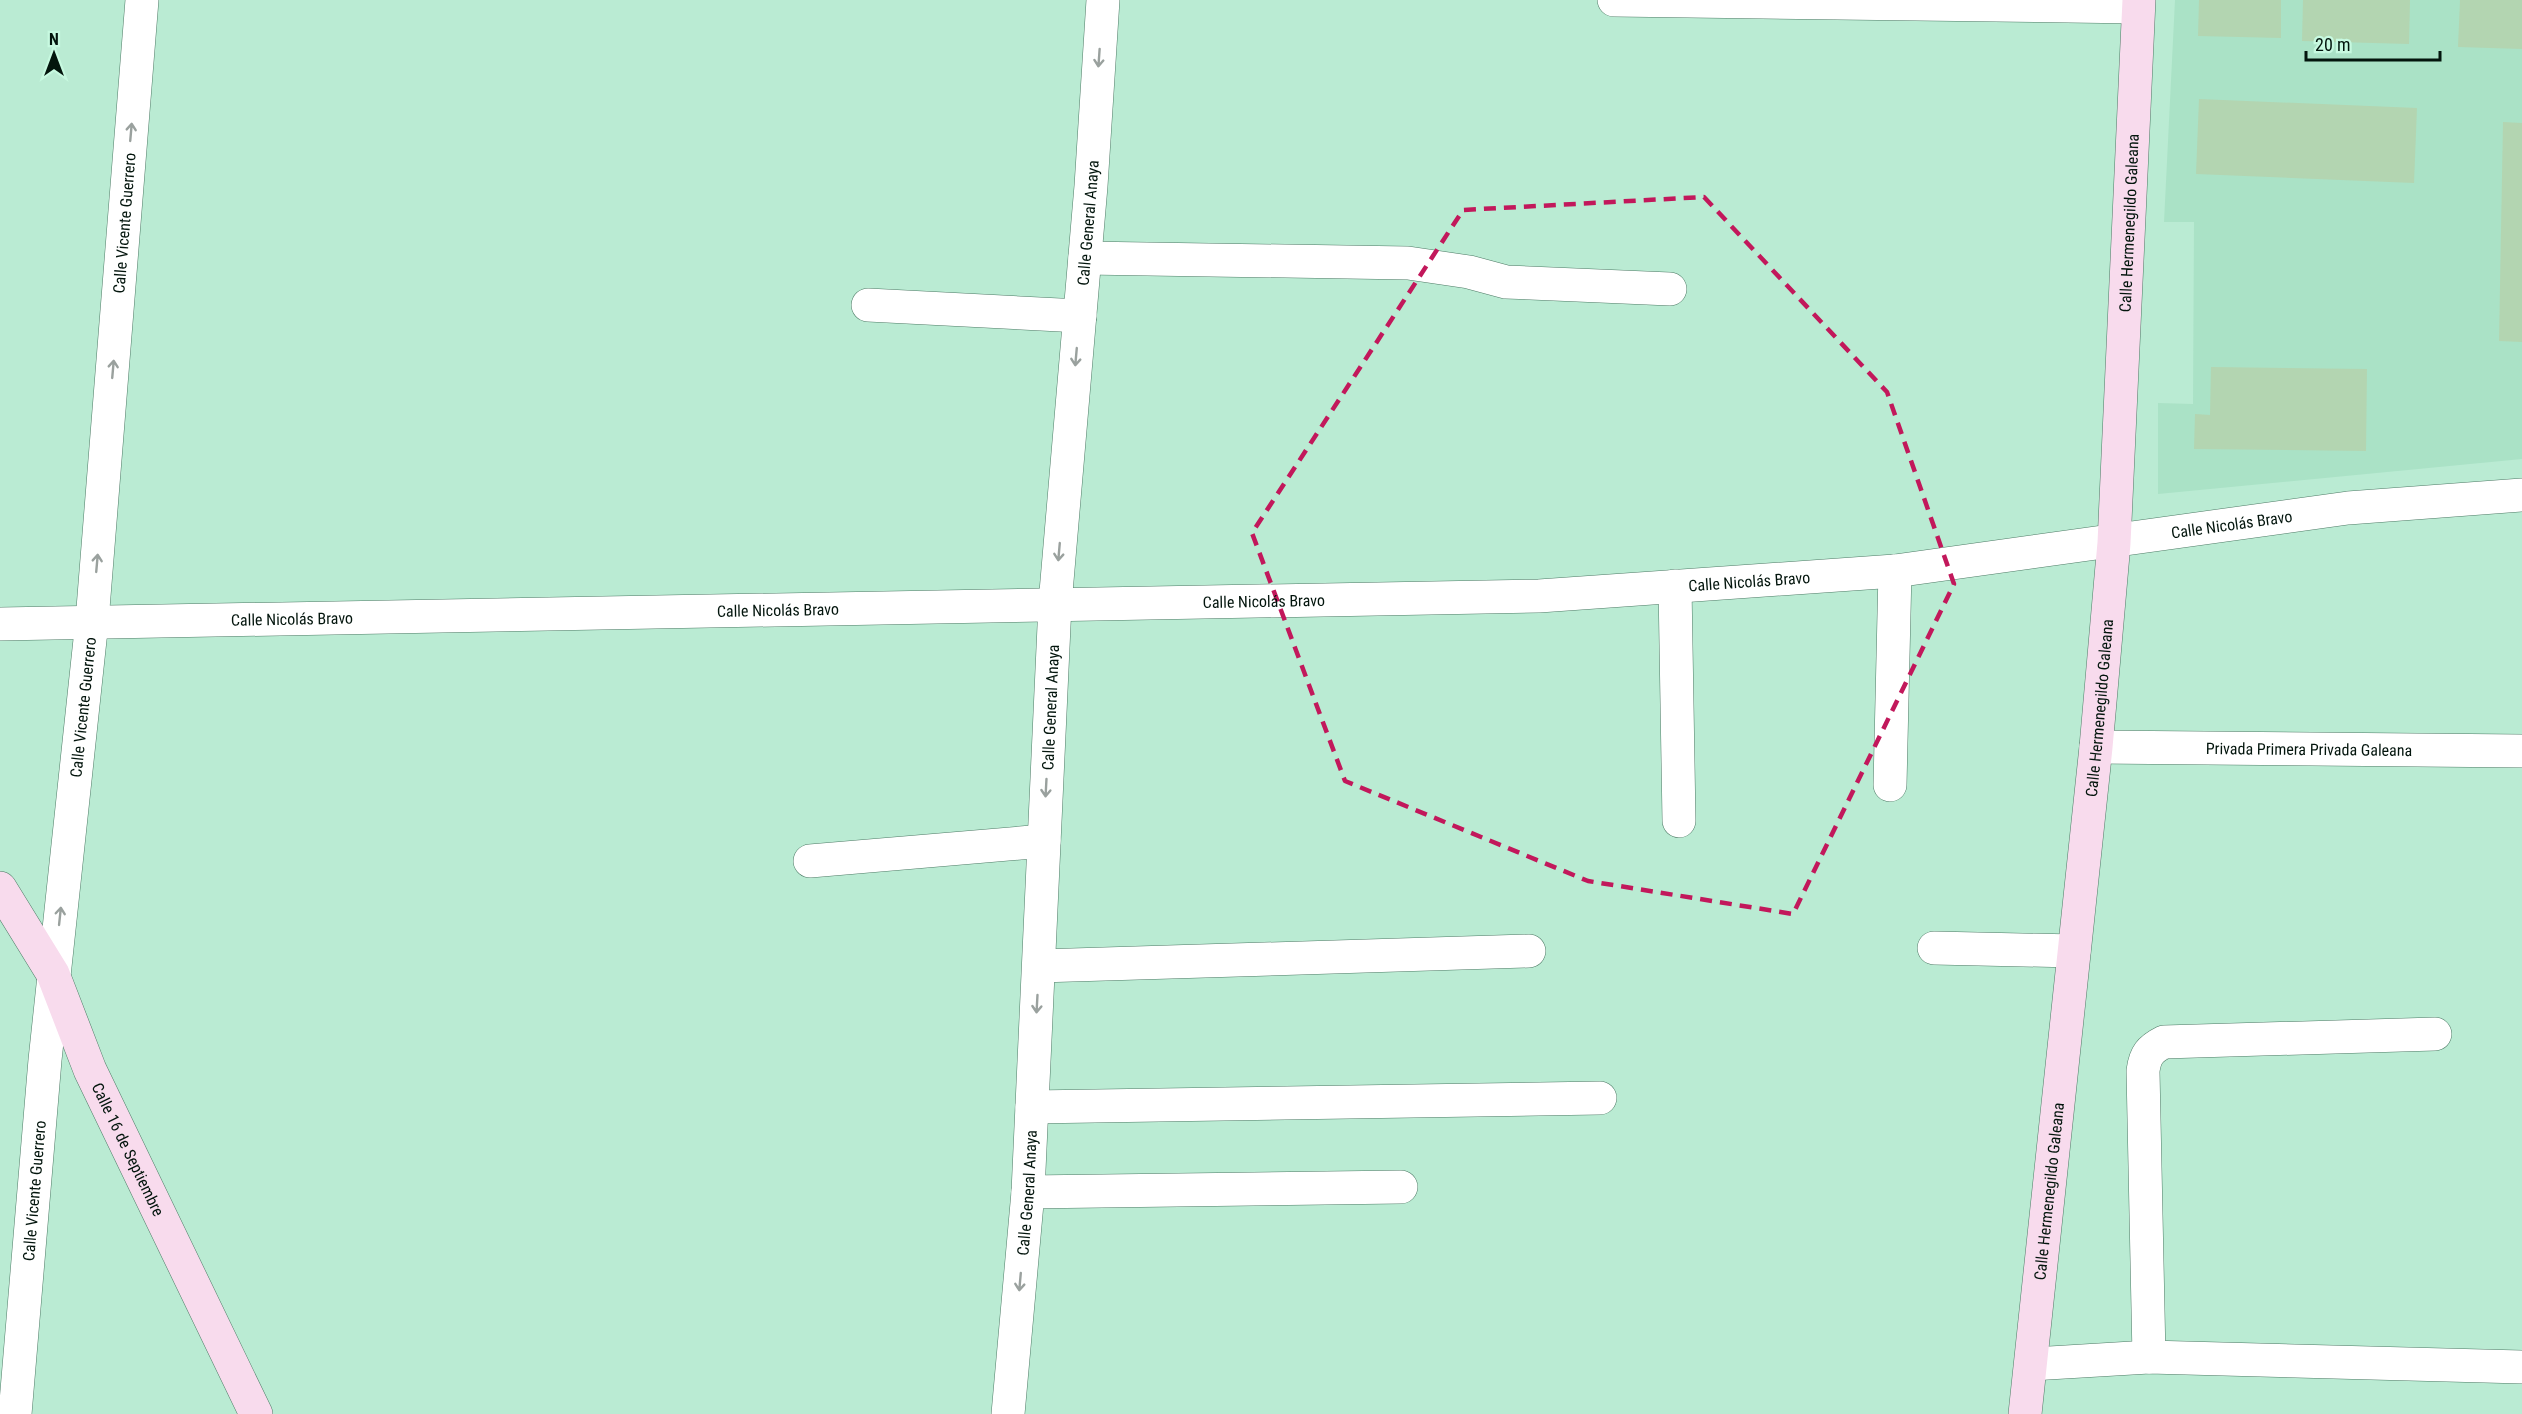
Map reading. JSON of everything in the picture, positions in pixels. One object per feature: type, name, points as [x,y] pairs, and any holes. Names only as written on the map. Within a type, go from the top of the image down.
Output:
[{"type":"street","name":"Calle Vicente Guerrero","points":[[15,1414],[53,974],[92,621],[142,0]]},
{"type":"street","name":"Calle General Anaya","points":[[1008,1414],[1028,1192],[1054,604],[1080,316],[1103,0]]},
{"type":"street","points":[[1614,0],[2138,3]]},
{"type":"street","name":"Calle Hermenegildo Galeana","points":[[2025,1414],[2096,747],[2114,543],[2138,3]]},
{"type":"street","points":[[1084,258],[1408,263],[1468,272],[1506,282],[1670,289]]},
{"type":"street","points":[[868,305],[1080,316]]},
{"type":"street","name":"Calle Nicolás Bravo","points":[[0,624],[1539,596],[1895,572],[2114,543],[2348,508],[2522,495]]},
{"type":"street","points":[[1890,785],[1895,572]]},
{"type":"street","points":[[1674,586],[1679,821]]},
{"type":"street","name":"Privada Primera Privada Galeana","points":[[2096,747],[2522,751]]},
{"type":"street","points":[[810,861],[1044,841]]},
{"type":"street","name":"Calle 16 de Septiembre","points":[[0,888],[53,974],[90,1070],[255,1414]]},
{"type":"street","points":[[1934,948],[2074,951]]},
{"type":"street","points":[[1039,966],[1529,951]]},
{"type":"street","points":[[2149,1357],[2143,1071],[2144,1058],[2151,1048],[2164,1042],[2435,1034]]},
{"type":"street","points":[[1032,1107],[1600,1098]]},
{"type":"street","points":[[1028,1192],[1401,1187]]},
{"type":"street","points":[[2031,1364],[2149,1357],[2522,1367]]},
{"type":"highlighted area","points":[[1704,197],[1887,392],[1954,584],[1793,914],[1588,881],[1345,781],[1252,533],[1463,210]]},
{"type":"shaded area","points":[[2175,0],[2522,0],[2522,459],[2158,494],[2158,403],[2193,404],[2194,222],[2164,222]]},
{"type":"building","points":[[2199,0],[2281,0],[2281,38],[2198,36]]},
{"type":"building","points":[[2303,0],[2410,0],[2409,44],[2302,41]]},
{"type":"building","points":[[2460,0],[2522,0],[2522,49],[2458,47]]},
{"type":"building","points":[[2199,99],[2417,108],[2414,183],[2196,174]]},
{"type":"building","points":[[2503,122],[2522,123],[2522,342],[2499,341]]},
{"type":"building","points":[[2211,367],[2367,369],[2366,451],[2194,449],[2195,414],[2210,415]]}]
